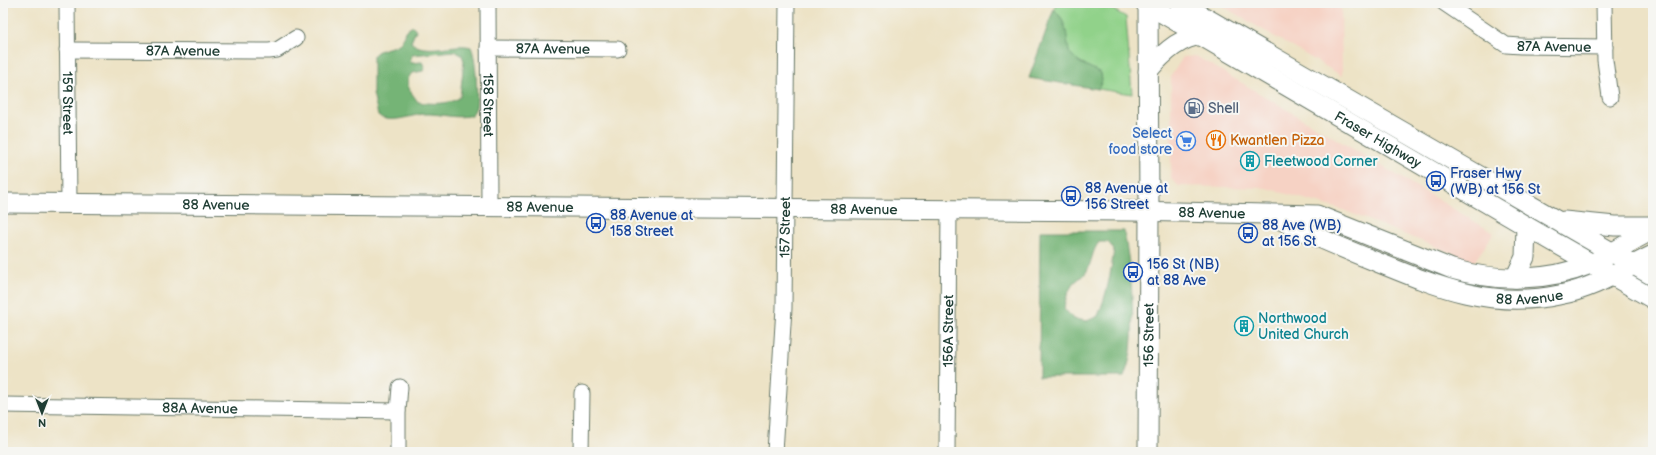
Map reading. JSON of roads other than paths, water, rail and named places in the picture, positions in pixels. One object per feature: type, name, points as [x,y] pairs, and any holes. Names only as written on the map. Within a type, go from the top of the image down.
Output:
[{"type":"main road","name":"Fraser Highway","points":[[1180,3],[1653,276]]},
{"type":"main road","name":"Fraser Highway","points":[[1147,4],[1653,299]]},
{"type":"main road","name":"156 Street","points":[[1147,4],[1150,211],[1148,452]]},
{"type":"main road","points":[[1148,71],[1158,58],[1173,47],[1189,38],[1202,35]]},
{"type":"main road","name":"88 Avenue","points":[[3,202],[1150,211],[1317,215],[1452,269],[1483,276],[1515,278],[1545,276],[1574,270],[1613,253],[1653,230]]},
{"type":"main road","name":"88 Avenue","points":[[1270,214],[1311,236],[1432,284],[1470,296],[1517,300],[1550,297],[1590,287],[1653,255]]},
{"type":"main road","points":[[1557,220],[1615,226],[1653,226]]},
{"type":"main road","points":[[1515,278],[1526,257],[1526,226]]},
{"type":"street","name":"159 Street","points":[[67,3],[70,203]]},
{"type":"street","name":"158 Street","points":[[488,3],[489,206]]},
{"type":"street","name":"157 Street","points":[[775,452],[784,308],[787,3]]},
{"type":"street","name":"87A Avenue","points":[[1444,3],[1506,44],[1521,46],[1605,47]]},
{"type":"street","points":[[1604,3],[1605,47],[1610,97]]},
{"type":"street","name":"87A Avenue","points":[[67,50],[269,51],[277,50],[296,38]]},
{"type":"street","name":"87A Avenue","points":[[488,48],[618,49]]},
{"type":"street","name":"156A Street","points":[[947,452],[949,210]]},
{"type":"street","points":[[398,452],[398,411],[400,387]]},
{"type":"street","points":[[581,452],[582,393]]},
{"type":"street","name":"88A Avenue","points":[[3,405],[398,411]]},
{"type":"place","name":"Shell","points":[[1194,108]]},
{"type":"place","name":"Kwantlen Pizza","points":[[1216,140]]},
{"type":"place","name":"Select food store","points":[[1186,141]]},
{"type":"place","name":"Fleetwood Corner","points":[[1250,161]]},
{"type":"place","name":"Fraser Hwy (WB) at 156 St","points":[[1436,181]]},
{"type":"place","name":"88 Avenue at 156 Street","points":[[1071,196]]},
{"type":"place","name":"88 Avenue at 158 Street","points":[[596,223]]},
{"type":"place","name":"88 Ave (WB) at 156 St","points":[[1248,233]]},
{"type":"place","name":"156 St (NB) at 88 Ave","points":[[1133,272]]},
{"type":"place","name":"Northwood United Church","points":[[1244,326]]}]
